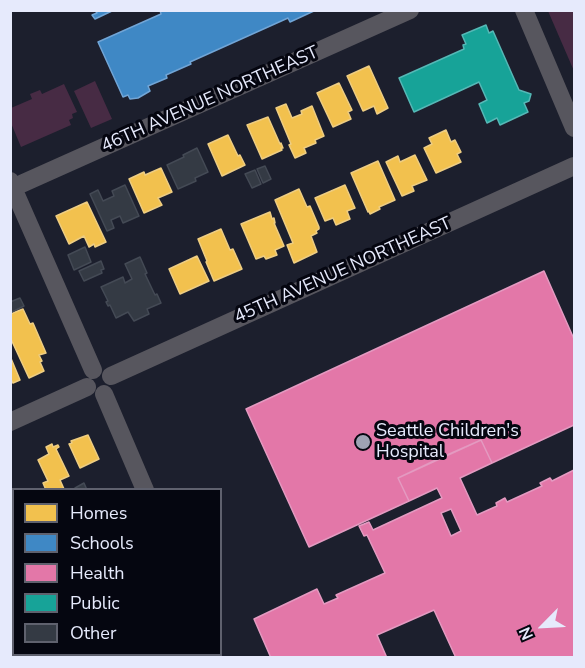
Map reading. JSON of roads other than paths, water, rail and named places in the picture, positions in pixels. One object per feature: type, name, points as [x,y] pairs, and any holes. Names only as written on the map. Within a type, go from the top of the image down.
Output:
[{"type":"street","name":"46TH AVENUE NORTHEAST","points":[[12,186],[410,10]]},
{"type":"street","points":[[524,10],[574,128]]},
{"type":"street","name":"45TH AVENUE NORTHEAST","points":[[102,373],[574,166]]},
{"type":"street","points":[[12,186],[102,373],[88,374],[86,379],[95,391],[144,488]]},
{"type":"street","points":[[10,422],[95,391]]},
{"type":"place","name":"Seattle Children's Hospital","points":[[363,442]]}]
